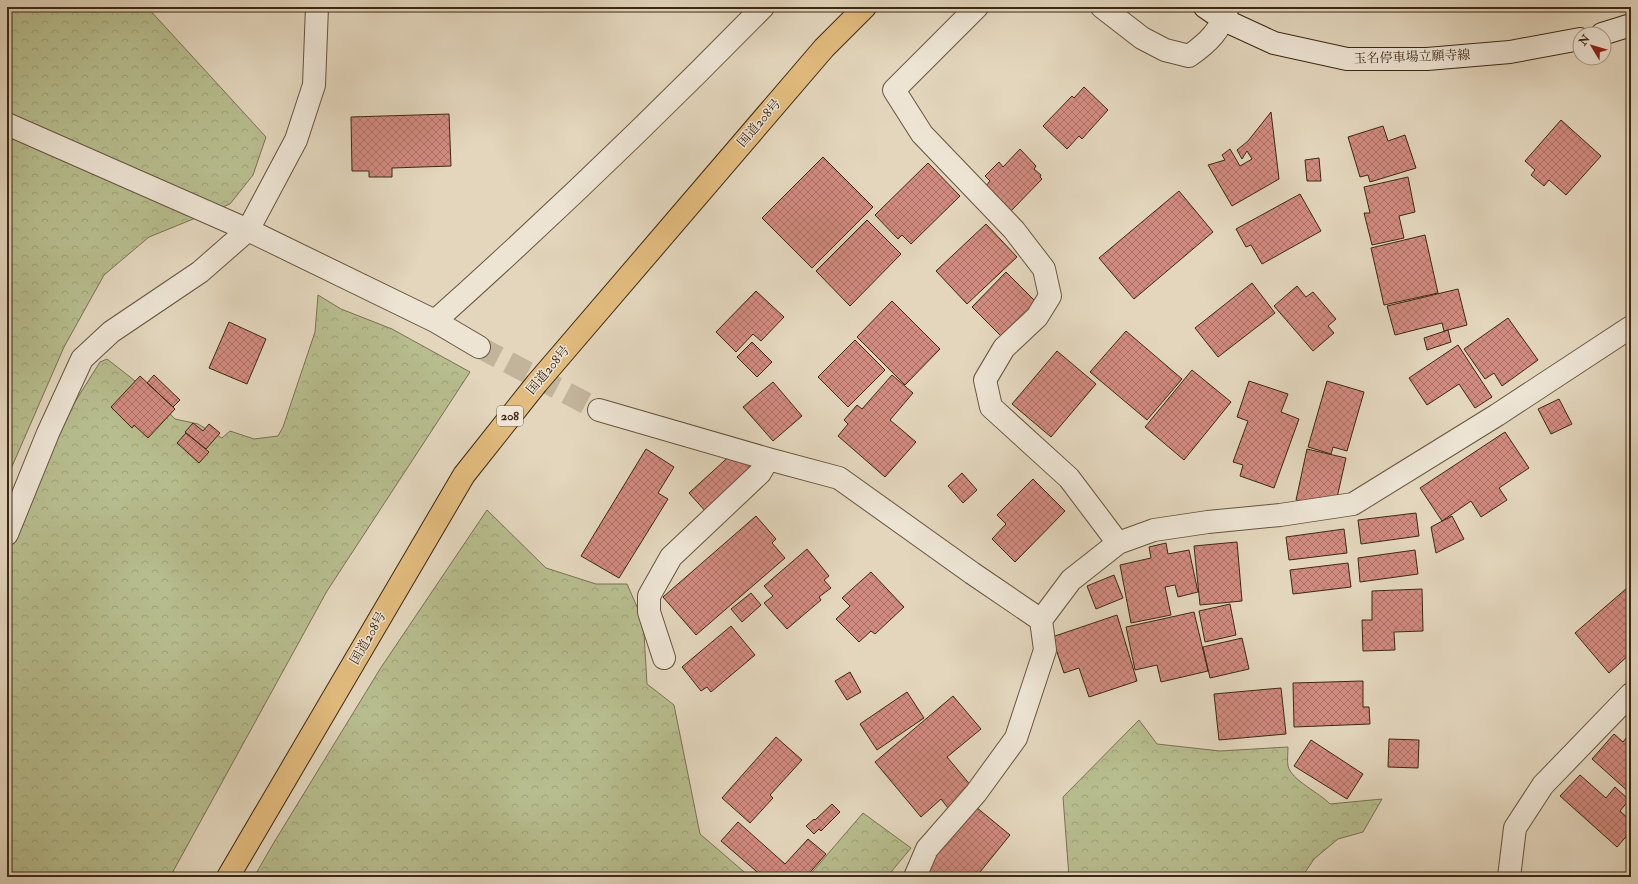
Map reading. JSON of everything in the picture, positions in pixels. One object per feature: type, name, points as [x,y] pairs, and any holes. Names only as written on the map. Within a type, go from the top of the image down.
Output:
[{"type":"highway","name":"国道208号","points":[[228,877],[464,475],[537,382],[824,48],[865,7]]},
{"type":"street","points":[[7,534],[48,433],[82,359],[110,332],[200,272],[248,230],[296,140],[314,85],[317,7]]},
{"type":"street","points":[[435,321],[503,261],[583,186],[763,7]]},
{"type":"street","points":[[977,7],[894,90],[922,134],[1014,230],[1044,268],[1050,296],[1037,317],[1004,348],[985,380],[992,407],[1069,478],[1118,543]]},
{"type":"street","points":[[1102,7],[1142,38],[1165,50],[1189,56],[1207,44],[1226,13]]},
{"type":"street","name":"玉名停車場立願寺線","points":[[1205,7],[1226,13],[1274,43],[1347,59],[1427,59],[1510,52],[1572,40]]},
{"type":"street","points":[[1612,31],[1631,25]]},
{"type":"street","points":[[7,124],[248,230],[435,321],[479,347]]},
{"type":"street","points":[[915,877],[927,849],[976,793],[1016,738],[1045,650],[1041,620],[1071,580],[1118,543],[1154,530],[1208,522],[1280,515],[1353,504],[1497,415],[1631,327]]},
{"type":"street","points":[[599,410],[839,478],[972,573],[1041,620]]},
{"type":"street","points":[[664,658],[649,612],[649,596],[671,557],[760,473],[768,459]]},
{"type":"street","points":[[1509,877],[1515,828],[1543,785],[1631,694]]},
{"type":"green space","points":[[7,7],[147,7],[266,137],[253,175],[230,204],[149,237],[104,275],[64,347],[7,478]]},
{"type":"green space","points":[[318,295],[341,309],[392,329],[470,372],[327,591],[170,877],[7,877],[7,549],[58,429],[100,362],[107,359],[148,391],[175,419],[198,424],[222,438],[230,431],[254,439],[278,436],[283,427],[315,332]]},
{"type":"green space","points":[[487,510],[546,568],[596,584],[627,584],[638,609],[644,634],[647,684],[674,705],[700,834],[750,877],[254,877],[380,669]]},
{"type":"green space","points":[[1139,720],[1157,744],[1220,751],[1288,747],[1288,766],[1290,771],[1300,781],[1330,804],[1382,799],[1363,832],[1338,839],[1314,859],[1302,877],[1069,877],[1063,797]]},
{"type":"green space","points":[[863,813],[911,848],[891,872],[885,877],[808,877]]},
{"type":"building","points":[[1084,87],[1108,110],[1082,139],[1079,136],[1067,149],[1043,126],[1072,96],[1074,98]]},
{"type":"building","points":[[1271,112],[1279,179],[1232,206],[1208,165],[1225,160],[1222,155],[1230,149],[1240,166],[1252,159],[1247,151],[1242,159],[1237,150],[1248,141]]},
{"type":"building","points":[[449,114],[451,166],[392,168],[392,177],[369,177],[369,171],[352,171],[351,117]]},
{"type":"building","points":[[1561,120],[1601,156],[1566,195],[1549,180],[1544,186],[1531,175],[1535,170],[1525,161]]},
{"type":"building","points":[[1383,126],[1388,141],[1405,135],[1416,168],[1370,182],[1368,175],[1360,177],[1348,137]]},
{"type":"building","points":[[1020,149],[1036,166],[1034,169],[1041,175],[1040,177],[1042,179],[1010,212],[986,186],[990,181],[985,176],[999,162],[1003,167]]},
{"type":"building","points":[[823,157],[873,207],[812,268],[762,218]]},
{"type":"building","points":[[1319,158],[1321,181],[1307,181],[1305,160]]},
{"type":"building","points":[[928,163],[960,196],[911,244],[902,235],[898,239],[875,215]]},
{"type":"building","points":[[1408,177],[1415,212],[1399,216],[1404,238],[1372,245],[1364,213],[1370,213],[1364,187]]},
{"type":"building","points":[[1179,191],[1213,232],[1134,299],[1099,258]]},
{"type":"building","points":[[1300,194],[1321,231],[1262,264],[1251,245],[1246,247],[1236,229]]},
{"type":"building","points":[[867,220],[901,254],[850,306],[816,271]]},
{"type":"building","points":[[986,224],[1017,257],[967,304],[936,271]]},
{"type":"building","points":[[1425,235],[1438,293],[1384,305],[1371,248]]},
{"type":"building","points":[[1006,272],[1037,303],[1002,337],[972,307]]},
{"type":"building","points":[[1252,283],[1275,313],[1218,357],[1195,328]]},
{"type":"building","points":[[1297,286],[1306,297],[1313,292],[1336,319],[1328,326],[1334,333],[1313,351],[1274,306]]},
{"type":"building","points":[[1458,289],[1467,325],[1444,331],[1442,323],[1395,335],[1387,306]]},
{"type":"building","points":[[756,291],[784,317],[761,341],[753,334],[736,352],[716,332]]},
{"type":"building","points":[[892,301],[940,349],[905,385],[857,337]]},
{"type":"building","points":[[1508,318],[1538,360],[1502,386],[1494,373],[1485,379],[1464,349]]},
{"type":"building","points":[[229,322],[266,339],[247,384],[209,368]]},
{"type":"building","points":[[1448,330],[1451,342],[1427,350],[1424,338]]},
{"type":"building","points":[[1126,331],[1182,379],[1147,420],[1090,372]]},
{"type":"building","points":[[855,340],[885,370],[848,407],[818,377]]},
{"type":"building","points":[[752,342],[772,362],[757,377],[737,357]]},
{"type":"building","points":[[1458,345],[1492,397],[1475,408],[1459,384],[1427,405],[1409,378]]},
{"type":"building","points":[[1057,351],[1096,384],[1051,437],[1012,404]]},
{"type":"building","points":[[1192,370],[1231,402],[1184,460],[1145,427]]},
{"type":"building","points":[[154,375],[180,400],[173,407],[147,383]]},
{"type":"building","points":[[892,375],[913,393],[890,420],[916,442],[885,477],[838,436],[848,424],[844,420],[857,405],[862,409]]},
{"type":"building","points":[[140,376],[175,409],[148,438],[134,425],[132,428],[111,407]]},
{"type":"building","points":[[1249,381],[1288,394],[1281,412],[1299,419],[1274,488],[1240,476],[1243,465],[1233,462],[1248,421],[1237,417]]},
{"type":"building","points":[[1327,381],[1364,392],[1347,451],[1333,447],[1331,454],[1308,447]]},
{"type":"building","points":[[773,382],[802,416],[773,441],[743,407]]},
{"type":"building","points":[[1559,399],[1572,424],[1551,434],[1538,409]]},
{"type":"building","points":[[193,423],[203,431],[209,424],[220,433],[206,449],[185,432]]},
{"type":"building","points":[[1505,432],[1529,468],[1499,488],[1507,500],[1481,517],[1471,501],[1442,521],[1420,488]]},
{"type":"building","points":[[186,433],[209,452],[199,463],[177,443]]},
{"type":"building","points":[[646,449],[674,467],[658,493],[668,499],[619,578],[581,556]]},
{"type":"building","points":[[1307,449],[1346,458],[1336,502],[1317,504],[1296,500]]},
{"type":"building","points":[[735,451],[754,472],[708,514],[689,493]]},
{"type":"building","points":[[962,473],[977,490],[963,503],[948,486]]},
{"type":"building","points":[[1033,479],[1065,511],[1015,562],[992,539],[1006,524],[997,515]]},
{"type":"building","points":[[1416,513],[1419,536],[1361,544],[1358,520]]},
{"type":"building","points":[[756,516],[776,539],[772,543],[785,558],[696,635],[663,597]]},
{"type":"building","points":[[1452,516],[1464,539],[1436,553],[1431,527]]},
{"type":"building","points":[[1344,529],[1347,553],[1289,560],[1286,537]]},
{"type":"building","points":[[1237,542],[1242,601],[1200,605],[1194,546]]},
{"type":"building","points":[[1166,543],[1168,554],[1189,550],[1198,592],[1178,597],[1175,585],[1165,587],[1171,615],[1131,623],[1120,565],[1151,558],[1149,547]]},
{"type":"building","points":[[807,549],[829,576],[824,580],[831,588],[819,597],[821,600],[787,629],[764,603],[773,596],[764,586]]},
{"type":"building","points":[[1415,550],[1418,574],[1360,582],[1358,558]]},
{"type":"building","points":[[1348,563],[1351,587],[1293,594],[1290,570]]},
{"type":"building","points":[[871,572],[904,607],[875,634],[871,631],[859,642],[836,619],[850,606],[842,598]]},
{"type":"building","points":[[1114,575],[1123,598],[1096,609],[1087,586]]},
{"type":"building","points":[[1627,588],[1631,593],[1631,653],[1609,673],[1575,633]]},
{"type":"building","points":[[1422,589],[1423,631],[1394,632],[1395,650],[1363,651],[1362,620],[1372,620],[1372,591]]},
{"type":"building","points":[[751,593],[761,605],[742,622],[731,609]]},
{"type":"building","points":[[1230,604],[1236,635],[1205,642],[1199,611]]},
{"type":"building","points":[[1194,612],[1208,671],[1161,682],[1157,665],[1135,670],[1126,627]]},
{"type":"building","points":[[1117,615],[1137,681],[1089,697],[1079,668],[1064,673],[1052,637]]},
{"type":"building","points":[[731,626],[755,655],[711,692],[707,687],[701,691],[682,667]]},
{"type":"building","points":[[1242,638],[1249,669],[1210,678],[1203,647]]},
{"type":"building","points":[[850,672],[861,692],[847,700],[835,681]]},
{"type":"building","points":[[1363,681],[1363,707],[1369,707],[1370,724],[1294,727],[1293,683]]},
{"type":"building","points":[[1281,688],[1286,734],[1219,740],[1214,694]]},
{"type":"building","points":[[907,692],[924,718],[877,750],[860,724]]},
{"type":"building","points":[[953,696],[981,729],[947,757],[972,787],[948,808],[941,799],[921,817],[875,762]]},
{"type":"building","points":[[1631,732],[1631,794],[1592,759],[1614,734],[1623,742]]},
{"type":"building","points":[[776,737],[802,760],[770,795],[773,798],[750,823],[722,798]]},
{"type":"building","points":[[1389,739],[1419,740],[1418,768],[1388,767]]},
{"type":"building","points":[[1311,740],[1363,774],[1347,799],[1294,766]]},
{"type":"building","points":[[1580,775],[1606,798],[1615,787],[1629,800],[1620,811],[1631,821],[1631,831],[1617,847],[1560,796]]},
{"type":"building","points":[[832,804],[840,812],[821,831],[819,829],[814,834],[806,826],[814,819],[815,820]]},
{"type":"building","points":[[976,807],[1010,835],[976,877],[926,877],[921,873]]},
{"type":"building","points":[[738,822],[785,864],[808,839],[826,854],[806,877],[763,877],[721,841]]},
{"type":"tunnel","points":[[479,347],[599,410]]}]
